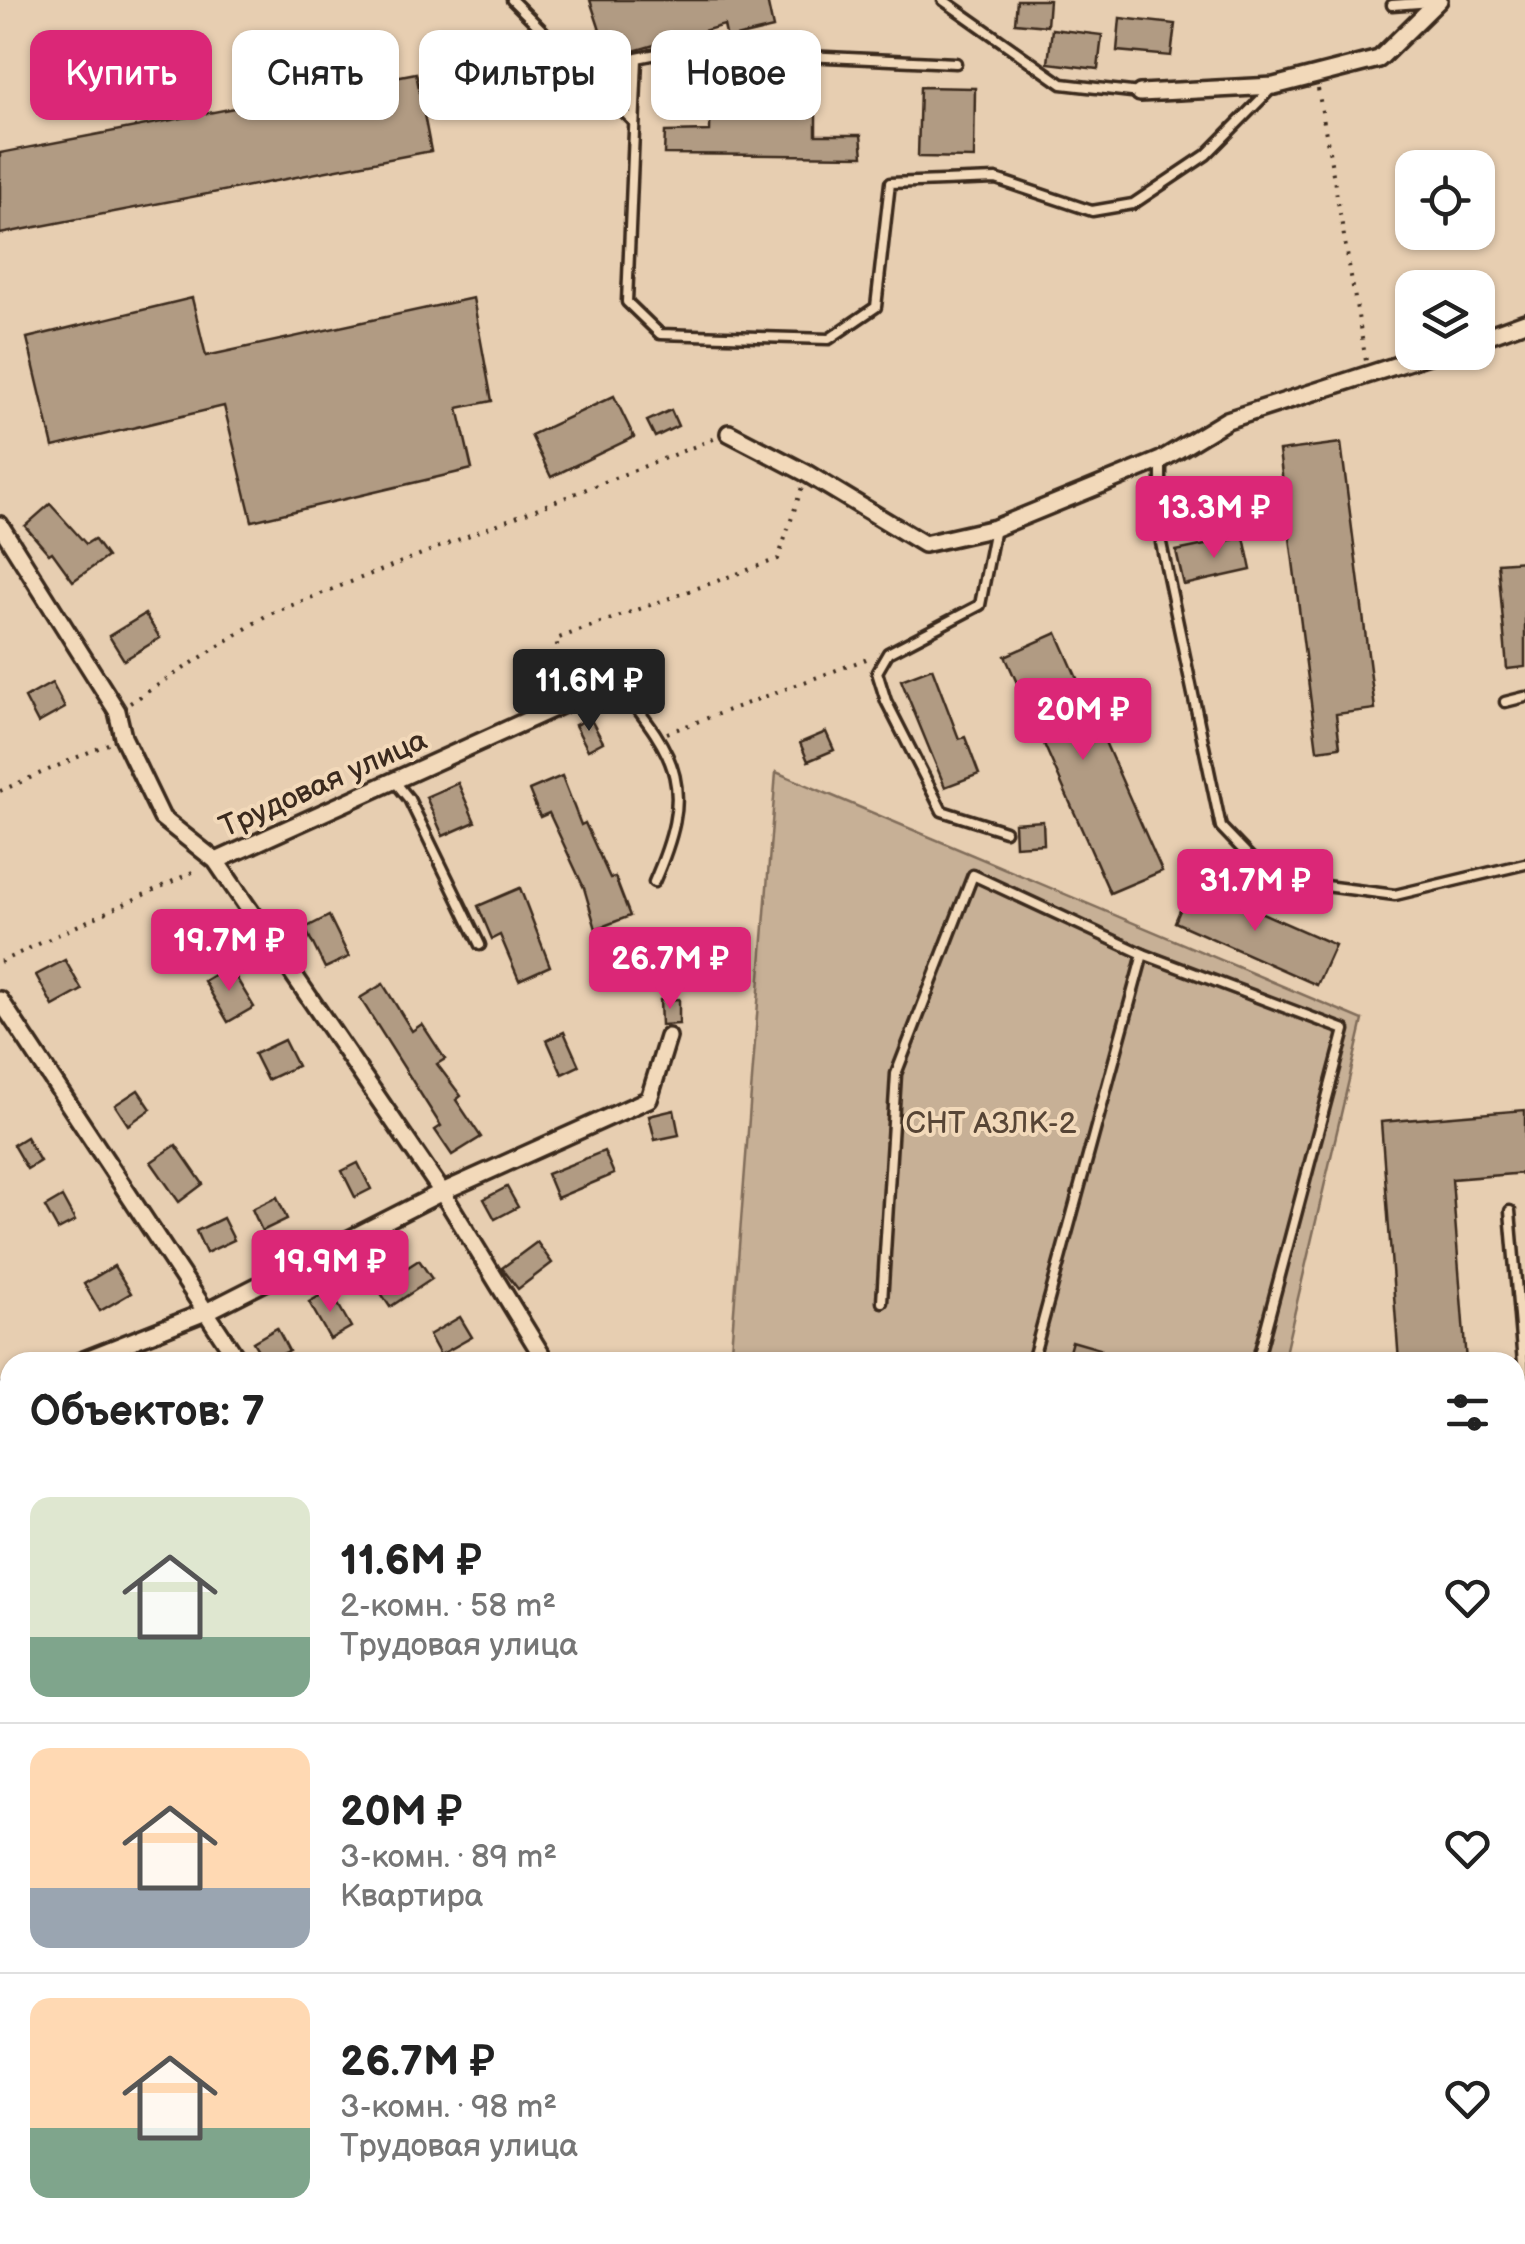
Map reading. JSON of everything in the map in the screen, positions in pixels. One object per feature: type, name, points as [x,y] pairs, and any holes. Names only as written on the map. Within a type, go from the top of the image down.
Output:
[{"type":"street","points":[[1140,94],[1274,86],[1379,59],[1438,1]]},
{"type":"street","points":[[1495,333],[1525,322]]},
{"type":"street","points":[[729,433],[806,473],[924,544],[995,528],[1161,460],[1227,420],[1395,367]]},
{"type":"street","name":"Трудовая улица","points":[[0,525],[117,711],[124,737],[162,818],[216,861],[442,1192],[540,1352]]},
{"type":"street","name":"Трудовая улица","points":[[216,861],[396,783],[568,702],[617,684]]},
{"type":"street","points":[[0,1000],[234,1352]]},
{"type":"street","points":[[104,1352],[208,1311],[442,1192],[650,1098],[668,1037]]},
{"type":"lane","points":[[512,0],[634,122]]},
{"type":"lane","points":[[943,0],[1062,84],[1140,94]]},
{"type":"lane","points":[[1392,4],[1438,1]]},
{"type":"lane","points":[[956,63],[677,50],[637,58],[627,302],[660,334],[829,340],[876,307],[890,182],[996,179],[1092,212],[1133,204],[1206,155],[1274,86]]},
{"type":"lane","points":[[1161,460],[1161,543],[1221,827],[1271,878],[1395,895],[1525,864]]},
{"type":"lane","points":[[995,528],[980,605],[888,653],[876,672],[886,701],[942,811],[1006,830]]},
{"type":"lane","points":[[617,684],[661,736],[680,796],[675,834],[654,882]]},
{"type":"lane","points":[[1505,702],[1525,696]]},
{"type":"lane","points":[[396,783],[409,799],[480,945]]},
{"type":"lane","points":[[882,1302],[896,1074],[972,875],[1143,954],[1345,1030],[1259,1352]]},
{"type":"lane","points":[[1035,1352],[1143,954]]},
{"type":"lane","points":[[1510,1211],[1522,1352]]},
{"type":"path","points":[[1315,75],[1368,377]]},
{"type":"path","points":[[117,711],[267,615],[729,433]]},
{"type":"path","points":[[568,702],[556,639],[778,559],[806,473]]},
{"type":"path","points":[[661,736],[888,653]]},
{"type":"path","points":[[0,791],[124,737]]},
{"type":"path","points":[[0,962],[216,861]]},
{"type":"green space","name":"СНТ АЗЛК-2","points":[[776,772],[1363,1020],[1285,1352],[731,1352]]},
{"type":"building","points":[[590,0],[767,0],[773,28],[725,30],[724,25],[707,30],[651,30],[651,46],[631,52],[631,30],[600,30]]},
{"type":"building","points":[[1017,0],[1049,0],[1047,26],[1015,23]]},
{"type":"building","points":[[1120,18],[1175,24],[1171,56],[1117,51]]},
{"type":"building","points":[[1052,29],[1102,35],[1098,69],[1048,63]]},
{"type":"building","points":[[416,73],[419,120],[425,120],[431,151],[0,234],[0,153],[172,120],[212,120],[212,112],[232,108],[232,120],[399,120],[399,76]]},
{"type":"building","points":[[920,87],[975,88],[974,158],[918,157]]},
{"type":"building","points":[[710,120],[816,120],[816,135],[861,135],[863,156],[664,154],[665,132],[710,131]]},
{"type":"building","points":[[192,298],[206,356],[473,298],[492,401],[458,408],[472,469],[252,521],[224,406],[53,447],[27,338]]},
{"type":"building","points":[[614,396],[634,437],[551,477],[531,435]]},
{"type":"building","points":[[671,410],[678,426],[655,437],[647,421]]},
{"type":"building","points":[[1341,443],[1375,709],[1336,714],[1340,747],[1317,750],[1279,451]]},
{"type":"building","points":[[50,504],[86,544],[94,539],[107,557],[73,581],[52,552],[49,554],[25,526]]},
{"type":"building","points":[[1244,537],[1251,570],[1184,585],[1176,551]]},
{"type":"building","points":[[1525,561],[1525,667],[1507,669],[1498,563]]},
{"type":"building","points":[[145,614],[160,638],[124,660],[109,636]]},
{"type":"building","points":[[1057,633],[1162,871],[1110,893],[1005,656]]},
{"type":"building","points":[[932,668],[959,739],[965,737],[979,774],[945,787],[901,680]]},
{"type":"building","points":[[52,683],[65,708],[38,723],[25,698]]},
{"type":"building","points":[[590,718],[603,742],[588,750],[575,725]]},
{"type":"building","points":[[826,732],[834,750],[808,761],[800,743]]},
{"type":"building","points":[[562,776],[581,825],[585,823],[610,878],[615,877],[630,916],[596,929],[584,888],[549,813],[540,817],[529,790]]},
{"type":"building","points":[[458,783],[475,822],[443,836],[426,797]]},
{"type":"building","points":[[1043,821],[1044,844],[1015,846],[1014,823]]},
{"type":"building","points":[[1192,882],[1335,945],[1317,985],[1175,922]]},
{"type":"building","points":[[520,888],[550,966],[519,980],[500,935],[492,939],[478,906]]},
{"type":"building","points":[[329,916],[349,957],[325,968],[305,928]]},
{"type":"building","points":[[65,960],[82,990],[53,1006],[36,975]]},
{"type":"building","points":[[229,966],[254,1007],[228,1022],[204,981]]},
{"type":"building","points":[[383,984],[412,1031],[422,1024],[445,1059],[437,1064],[461,1096],[456,1100],[481,1137],[452,1155],[435,1130],[441,1126],[360,998]]},
{"type":"building","points":[[679,999],[679,1024],[661,1025],[660,1000]]},
{"type":"building","points":[[564,1032],[579,1066],[562,1074],[547,1040]]},
{"type":"building","points":[[284,1040],[297,1066],[267,1080],[254,1054]]},
{"type":"building","points":[[138,1090],[151,1109],[128,1125],[115,1105]]},
{"type":"building","points":[[674,1110],[679,1135],[655,1140],[649,1116]]},
{"type":"building","points":[[1525,1110],[1525,1173],[1452,1179],[1465,1352],[1398,1352],[1381,1122]]},
{"type":"building","points":[[26,1137],[40,1161],[27,1169],[13,1145]]},
{"type":"building","points":[[176,1145],[203,1184],[179,1202],[151,1162]]},
{"type":"building","points":[[604,1151],[614,1174],[557,1198],[547,1174]]},
{"type":"building","points":[[358,1163],[371,1189],[355,1197],[342,1171]]},
{"type":"building","points":[[507,1187],[518,1207],[495,1219],[484,1199]]},
{"type":"building","points":[[62,1197],[75,1221],[58,1230],[45,1207]]},
{"type":"building","points":[[277,1197],[287,1219],[262,1231],[252,1209]]},
{"type":"building","points":[[223,1218],[234,1240],[206,1253],[196,1231]]},
{"type":"building","points":[[537,1242],[552,1263],[518,1289],[502,1268]]},
{"type":"building","points":[[419,1260],[432,1279],[390,1307],[377,1287]]},
{"type":"building","points":[[114,1266],[131,1293],[100,1311],[84,1284]]},
{"type":"building","points":[[330,1290],[351,1327],[330,1339],[309,1302]]},
{"type":"building","points":[[460,1317],[472,1337],[438,1352],[429,1335]]},
{"type":"building","points":[[277,1328],[289,1351],[259,1352],[253,1342]]},
{"type":"building","points":[[1072,1341],[1100,1349],[1099,1352],[1069,1352]]}]
